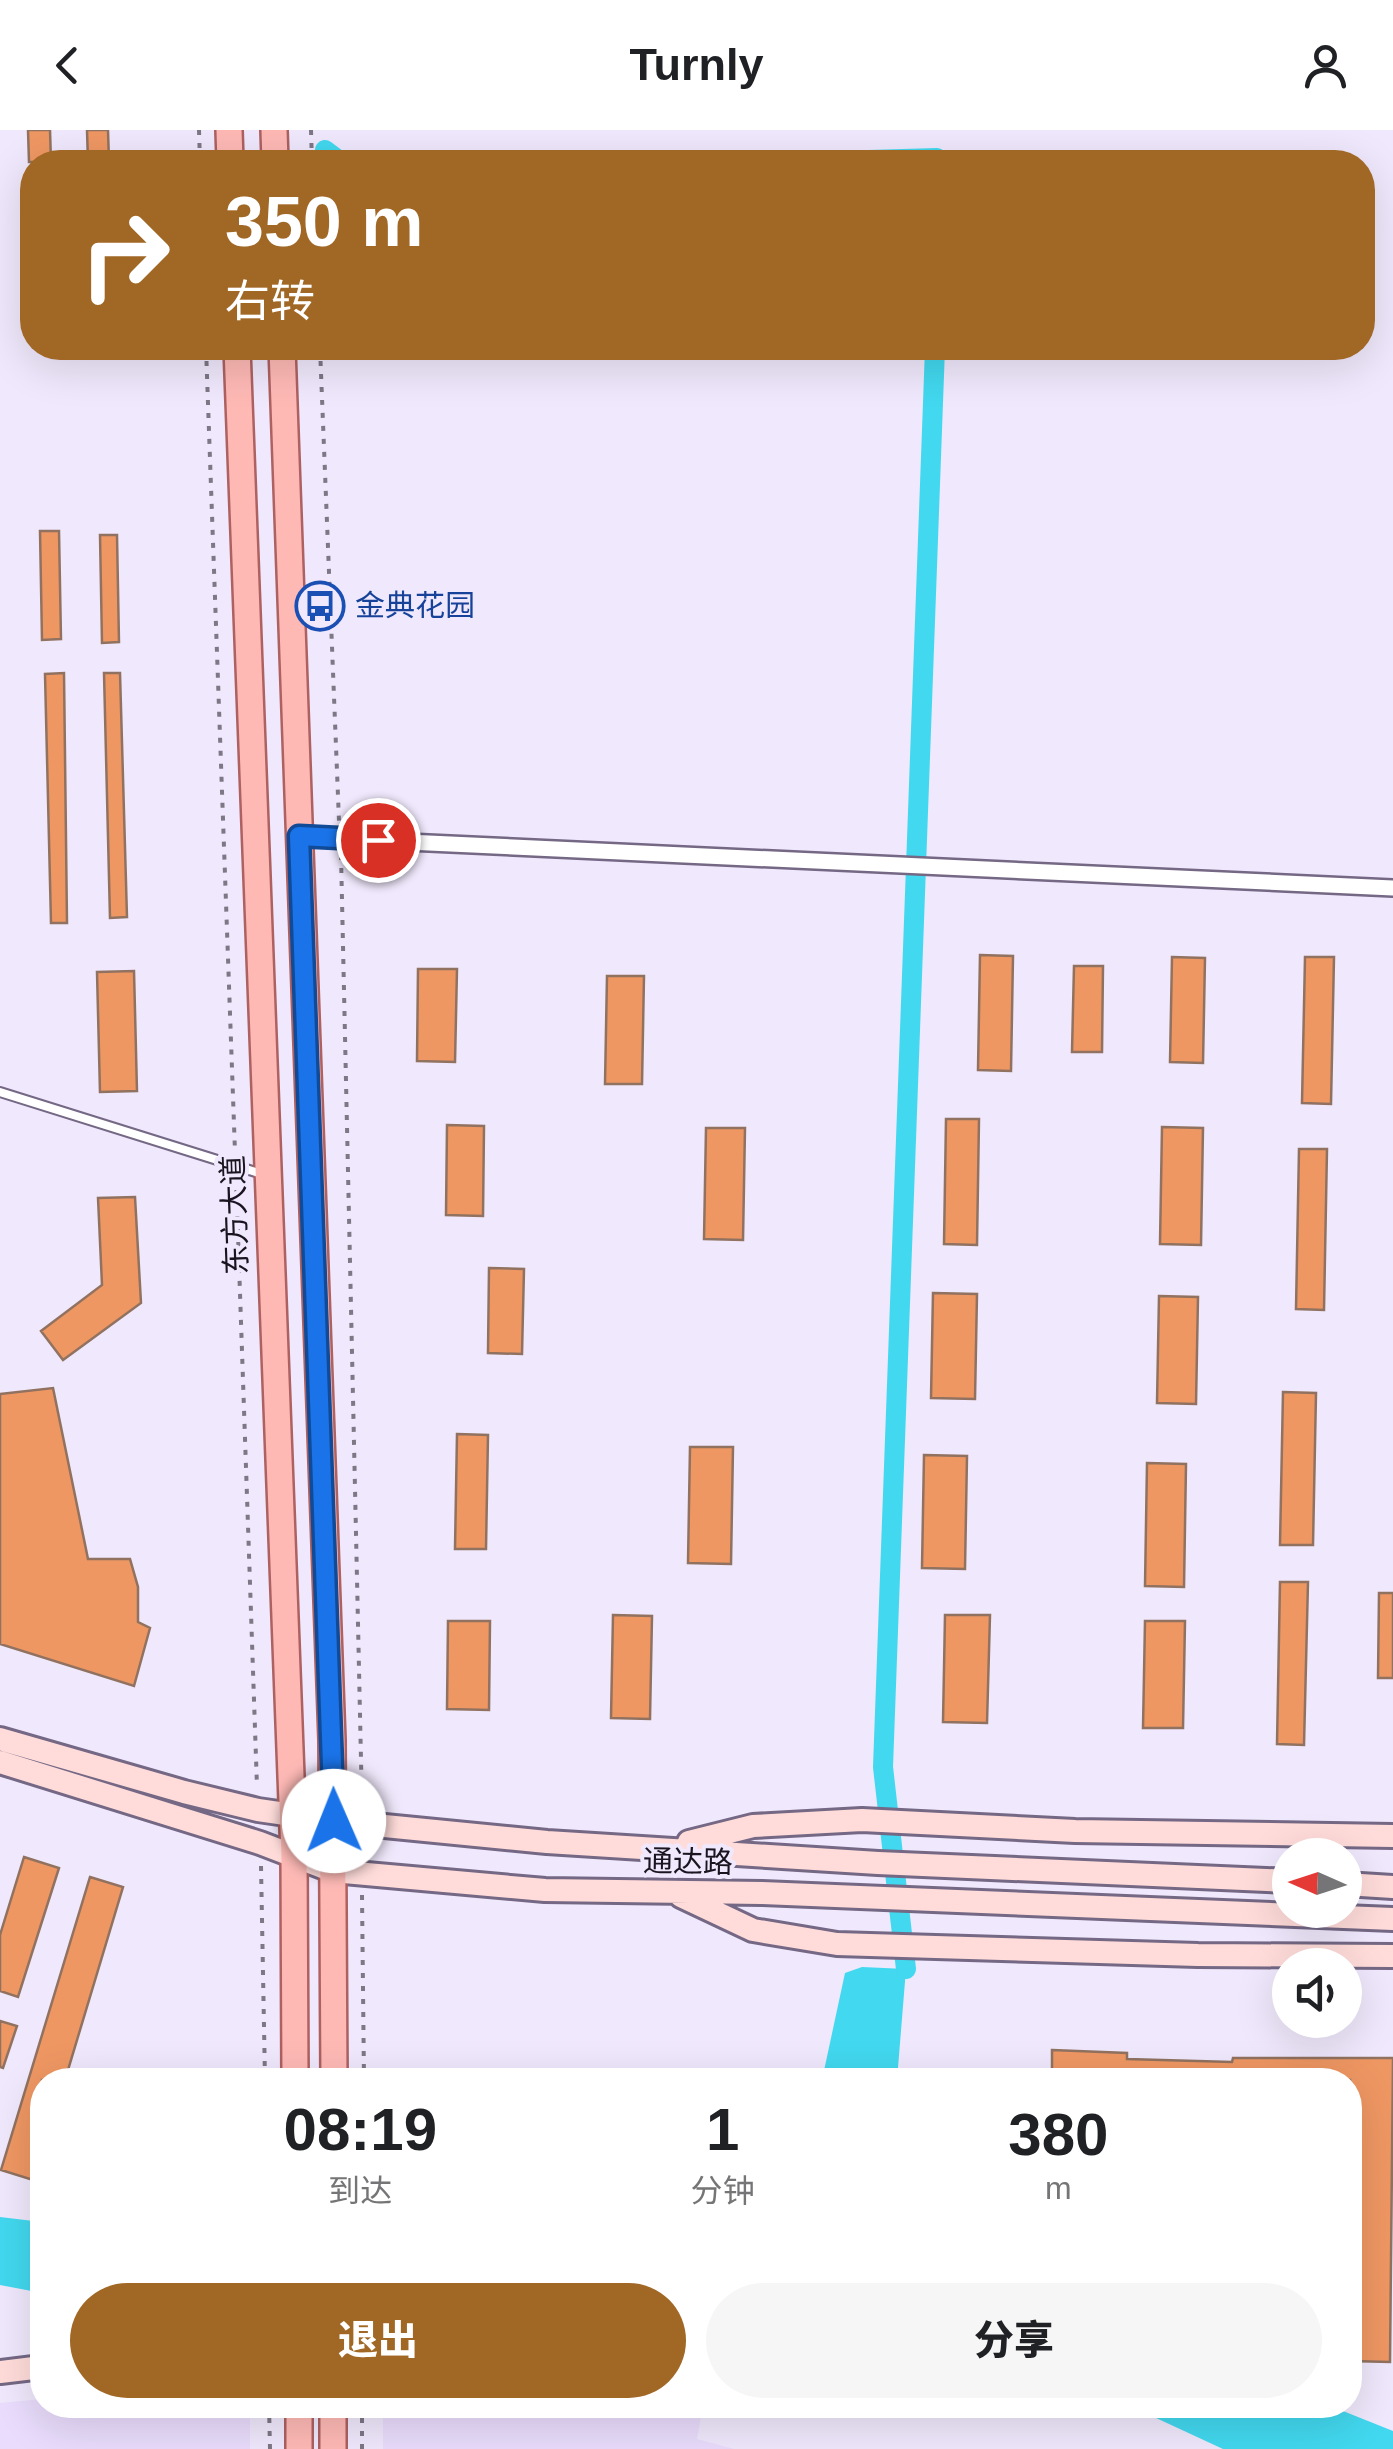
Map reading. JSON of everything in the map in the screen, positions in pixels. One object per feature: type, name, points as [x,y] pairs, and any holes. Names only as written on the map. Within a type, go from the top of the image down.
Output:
[{"type":"main road","name":"东方大道","points":[[237,360],[294,1855],[296,2068]]},
{"type":"main road","points":[[282,360],[334,1821],[334,2068]]},
{"type":"main road","name":"通达路","points":[[0,1739],[258,1810],[334,1821],[548,1842],[878,1863],[1272,1881]]},
{"type":"main road","name":"通达路","points":[[0,1762],[260,1843],[334,1871],[545,1890],[1393,1918]]},
{"type":"main road","points":[[668,1848],[753,1826],[862,1820],[1056,1831],[1393,1836]]},
{"type":"main road","points":[[1362,1885],[1393,1887]]},
{"type":"main road","points":[[673,1892],[753,1930],[836,1944],[1393,1956]]},
{"type":"main road","points":[[0,2372],[30,2368]]},
{"type":"main road","points":[[299,2418],[300,2449]]},
{"type":"main road","points":[[332,2418],[333,2449]]},
{"type":"street","points":[[299,836],[1393,888]]},
{"type":"lane","points":[[0,1092],[266,1176]]},
{"type":"path","points":[[206,360],[258,1810]]},
{"type":"path","points":[[321,360],[340,821]]},
{"type":"path","points":[[340,840],[362,1805]]},
{"type":"path","points":[[260,1843],[265,2068]]},
{"type":"path","points":[[362,1880],[364,2068]]},
{"type":"path","points":[[269,2418],[270,2449]]},
{"type":"path","points":[[362,2418],[362,2449]]},
{"type":"shaded area","points":[[30,2400],[30,2418],[250,2418],[250,2449],[0,2449],[0,2403]]},
{"type":"shaded area","points":[[383,2418],[701,2418],[697,2439],[734,2449],[383,2449]]},
{"type":"water","points":[[862,1967],[906,1969],[898,2068],[825,2068],[845,1973]]},
{"type":"water","points":[[0,2217],[30,2221],[30,2291],[0,2285]]},
{"type":"water","points":[[1156,2418],[1360,2418],[1393,2431],[1393,2449],[1223,2449]]},
{"type":"building","points":[[28,130],[50,130],[51,150],[29,150]]},
{"type":"building","points":[[87,130],[108,130],[109,150],[88,150]]},
{"type":"building","points":[[40,531],[59,531],[61,639],[42,640]]},
{"type":"building","points":[[100,535],[117,535],[119,642],[102,643]]},
{"type":"building","points":[[64,673],[67,923],[51,923],[45,674]]},
{"type":"building","points":[[104,673],[120,673],[127,917],[110,918]]},
{"type":"building","points":[[980,955],[1013,956],[1011,1071],[978,1070]]},
{"type":"building","points":[[1172,957],[1205,958],[1203,1063],[1170,1062]]},
{"type":"building","points":[[1305,957],[1334,957],[1331,1104],[1302,1103]]},
{"type":"building","points":[[1074,966],[1103,966],[1102,1052],[1072,1052]]},
{"type":"building","points":[[418,969],[457,969],[455,1062],[417,1061]]},
{"type":"building","points":[[134,971],[137,1091],[100,1092],[97,972]]},
{"type":"building","points":[[607,976],[644,976],[642,1084],[605,1084]]},
{"type":"building","points":[[946,1119],[979,1119],[977,1245],[944,1244]]},
{"type":"building","points":[[447,1125],[484,1126],[483,1216],[446,1215]]},
{"type":"building","points":[[1162,1127],[1203,1128],[1201,1245],[1160,1244]]},
{"type":"building","points":[[706,1128],[745,1128],[743,1240],[704,1239]]},
{"type":"building","points":[[1299,1149],[1327,1149],[1324,1310],[1296,1309]]},
{"type":"building","points":[[135,1197],[141,1303],[63,1360],[41,1331],[102,1285],[98,1198]]},
{"type":"building","points":[[489,1268],[524,1269],[522,1354],[488,1353]]},
{"type":"building","points":[[933,1293],[977,1294],[975,1399],[931,1398]]},
{"type":"building","points":[[1159,1296],[1198,1297],[1196,1404],[1157,1403]]},
{"type":"building","points":[[53,1388],[88,1559],[130,1559],[138,1587],[138,1622],[150,1628],[134,1686],[0,1644],[0,1394]]},
{"type":"building","points":[[1283,1392],[1316,1393],[1313,1545],[1280,1545]]},
{"type":"building","points":[[457,1434],[488,1435],[486,1549],[455,1549]]},
{"type":"building","points":[[690,1447],[733,1447],[731,1564],[688,1563]]},
{"type":"building","points":[[924,1455],[967,1456],[965,1569],[922,1568]]},
{"type":"building","points":[[1147,1463],[1186,1464],[1184,1587],[1145,1586]]},
{"type":"building","points":[[1280,1582],[1308,1582],[1304,1745],[1277,1744]]},
{"type":"building","points":[[1379,1593],[1393,1593],[1393,1678],[1378,1678]]},
{"type":"building","points":[[613,1615],[652,1616],[650,1719],[611,1718]]},
{"type":"building","points":[[945,1615],[990,1615],[987,1723],[943,1722]]},
{"type":"building","points":[[448,1621],[490,1621],[489,1710],[447,1709]]},
{"type":"building","points":[[1145,1621],[1185,1621],[1183,1728],[1143,1728]]},
{"type":"building","points":[[24,1857],[59,1868],[18,1997],[0,1991],[0,1935]]},
{"type":"building","points":[[90,1877],[123,1887],[69,2068],[32,2068]]},
{"type":"building","points":[[0,2021],[17,2026],[3,2068],[0,2067]]},
{"type":"building","points":[[1052,2050],[1127,2053],[1127,2059],[1232,2062],[1233,2058],[1393,2058],[1390,2362],[1362,2361],[1362,2068],[1052,2068]]},
{"type":"building","points":[[30,2075],[30,2179],[1,2170]]},
{"type":"waterway","points":[[906,1969],[883,1767],[935,360]]},
{"type":"place","name":"金典花园","points":[[320,606]]},
{"type":"route","points":[[334,1821],[299,836],[378,840]]}]
